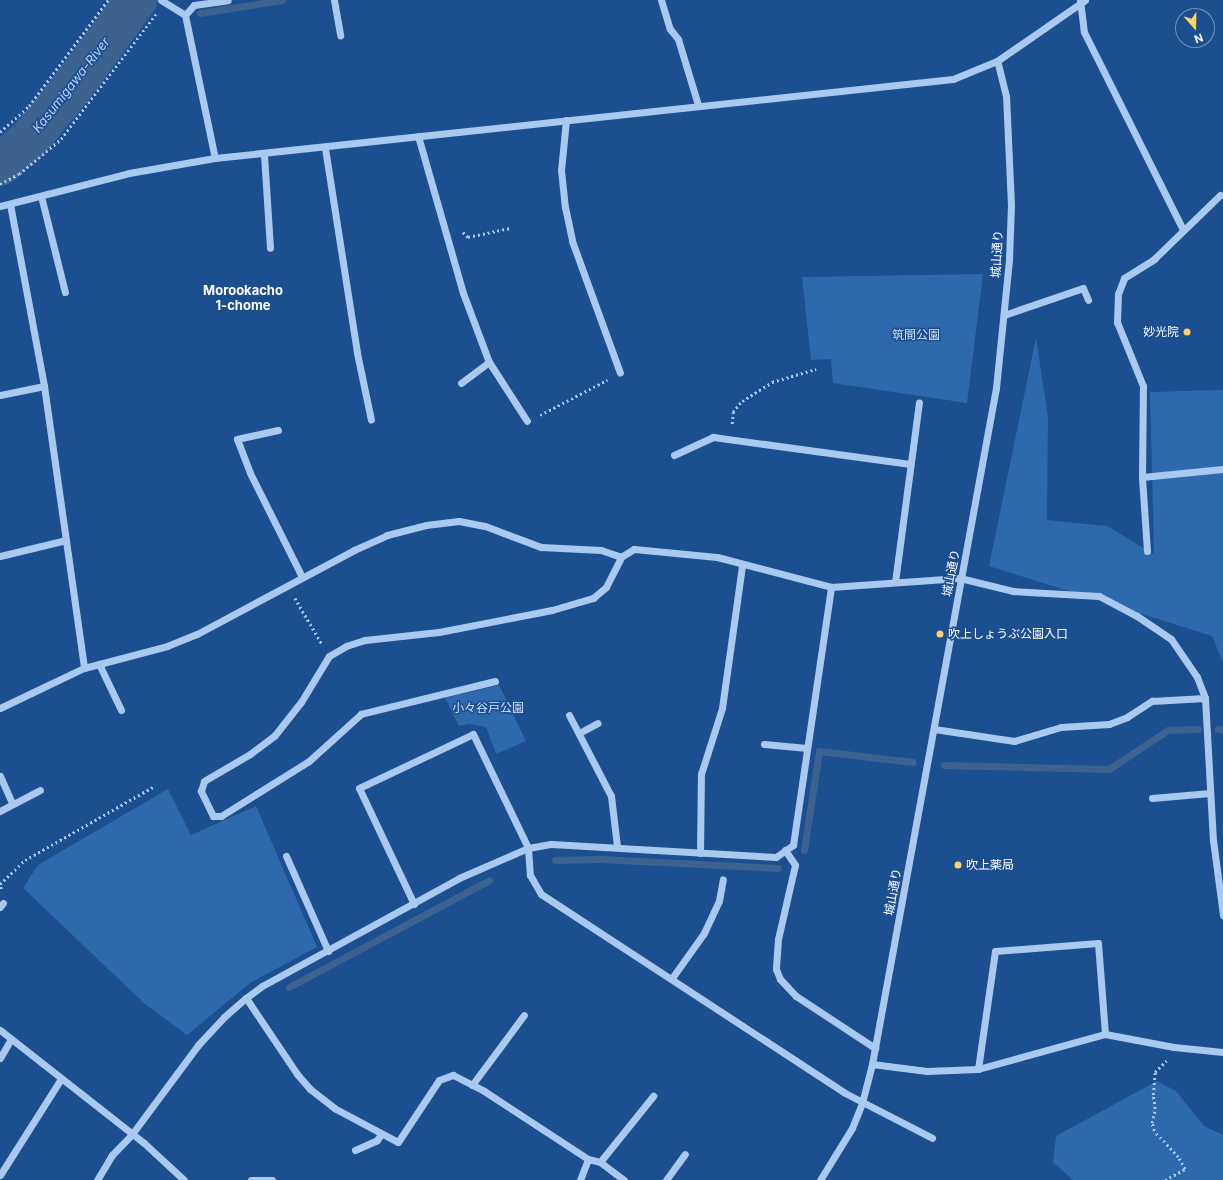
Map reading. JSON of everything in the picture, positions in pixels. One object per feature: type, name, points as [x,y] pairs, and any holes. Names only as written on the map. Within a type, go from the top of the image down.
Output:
[{"type":"street","points":[[185,15],[194,5],[228,0]]},
{"type":"street","points":[[334,0],[340,35]]},
{"type":"street","points":[[661,0],[670,29],[678,39],[698,105]]},
{"type":"street","points":[[162,1],[185,15],[215,158]]},
{"type":"street","points":[[0,206],[136,172],[215,158],[264,155],[418,136],[698,105],[953,79],[997,61],[1082,1]]},
{"type":"street","points":[[1082,1],[1084,32],[1183,230]]},
{"type":"street","name":"城山通り","points":[[820,1180],[852,1128],[862,1102],[872,1064],[996,388],[1004,315],[1011,205],[1006,96],[997,61]]},
{"type":"street","points":[[566,120],[561,170],[565,207],[572,242],[620,374]]},
{"type":"street","points":[[418,136],[463,293],[489,362],[527,421]]},
{"type":"street","points":[[325,148],[357,353],[371,420]]},
{"type":"street","points":[[264,155],[270,248]]},
{"type":"street","points":[[1147,551],[1142,477],[1143,386],[1117,322],[1118,294],[1124,278],[1154,259],[1220,195]]},
{"type":"street","points":[[41,196],[65,292]]},
{"type":"street","points":[[10,204],[44,386],[84,668]]},
{"type":"street","points":[[1004,315],[1083,288],[1088,300]]},
{"type":"street","points":[[461,383],[489,362]]},
{"type":"street","points":[[0,395],[44,386]]},
{"type":"street","points":[[895,582],[919,403]]},
{"type":"street","points":[[278,430],[237,439],[250,474],[302,577]]},
{"type":"street","points":[[674,455],[713,437],[731,438],[910,464]]},
{"type":"street","points":[[1142,477],[1223,469]]},
{"type":"street","points":[[0,708],[84,668],[167,646],[197,634],[302,577],[387,535],[426,525],[459,521],[485,526],[541,547],[601,550],[621,557]]},
{"type":"street","points":[[0,556],[66,540]]},
{"type":"street","points":[[495,682],[361,714],[290,774],[221,816],[213,816],[201,791],[201,786],[275,735],[301,702],[329,656],[346,646],[365,640],[439,632],[552,610],[594,598],[606,587],[621,557],[634,549],[717,557],[831,588],[960,578],[1013,591],[1099,596],[1137,616],[1171,640],[1198,677],[1205,698],[1210,793],[1223,914]]},
{"type":"street","points":[[700,853],[701,774],[722,708],[742,565]]},
{"type":"street","points":[[97,1180],[112,1155],[132,1134],[198,1045],[224,1017],[246,998],[262,986],[414,904],[458,878],[528,848],[551,844],[617,846],[700,853],[776,857],[792,845],[831,588]]},
{"type":"street","points":[[99,664],[121,710]]},
{"type":"street","points":[[934,729],[1014,741],[1060,727],[1109,724],[1127,717],[1152,701],[1205,698]]},
{"type":"street","points":[[569,715],[611,796],[617,846]]},
{"type":"street","points":[[579,733],[598,723]]},
{"type":"street","points":[[414,904],[359,788],[473,734],[528,848],[530,874],[541,894],[862,1102],[932,1138]]},
{"type":"street","points":[[764,744],[807,748]]},
{"type":"street","points":[[0,776],[12,803]]},
{"type":"street","points":[[0,811],[12,803],[40,790]]},
{"type":"street","points":[[1152,798],[1210,793]]},
{"type":"street","points":[[785,850],[795,865],[778,939],[776,969],[780,979],[796,996],[875,1048]]},
{"type":"street","points":[[286,856],[328,951]]},
{"type":"street","points":[[672,978],[704,933],[719,901],[723,879]]},
{"type":"street","points":[[978,1069],[995,951],[1098,943],[1105,1034]]},
{"type":"street","points":[[246,998],[297,1074],[310,1089],[334,1108],[381,1134],[398,1142],[439,1080],[453,1075],[472,1084],[588,1158],[600,1162],[624,1180]]},
{"type":"street","points":[[472,1084],[524,1015]]},
{"type":"street","points":[[0,1030],[132,1134],[184,1180]]},
{"type":"street","points":[[872,1064],[927,1072],[978,1069],[1105,1034],[1174,1047],[1223,1052]]},
{"type":"street","points":[[0,1058],[11,1039]]},
{"type":"street","points":[[0,1175],[61,1079]]},
{"type":"street","points":[[600,1162],[653,1096]]},
{"type":"street","points":[[354,1150],[377,1140],[381,1134]]},
{"type":"street","points":[[666,1180],[685,1154]]},
{"type":"street","points":[[580,1180],[588,1158]]},
{"type":"street","points":[[251,1180],[272,1180]]},
{"type":"path","points":[[0,132],[29,106],[108,0]]},
{"type":"path","points":[[0,184],[19,174],[61,139],[160,9],[162,1]]},
{"type":"path","points":[[440,213],[468,237],[510,228]]},
{"type":"path","points":[[731,438],[733,412],[742,401],[772,382],[816,369]]},
{"type":"path","points":[[527,421],[620,374]]},
{"type":"path","points":[[288,585],[329,656]]},
{"type":"path","points":[[1,905],[0,884],[14,869],[153,787]]},
{"type":"path","points":[[1166,1180],[1185,1169],[1178,1157],[1154,1131],[1152,1123],[1155,1109],[1152,1095],[1155,1072],[1170,1056],[1174,1047]]},
{"type":"green space","name":"筑間公園","points":[[983,274],[967,403],[833,383],[831,359],[811,360],[802,277]]},
{"type":"green space","points":[[1036,338],[1048,417],[1047,520],[1107,526],[1154,554],[1150,392],[1223,390],[1223,662],[1212,636],[989,566]]},
{"type":"green space","name":"小々谷戸公園","points":[[499,685],[526,741],[496,754],[486,727],[469,724],[459,726],[445,698]]},
{"type":"green space","points":[[168,789],[191,835],[256,806],[317,947],[250,983],[187,1035],[145,1004],[23,888],[38,865]]},
{"type":"green space","points":[[1157,1081],[1176,1091],[1204,1126],[1223,1135],[1223,1180],[1073,1180],[1053,1162],[1056,1136]]},
{"type":"waterway","name":"Kasumigawa-River","points":[[0,165],[28,141],[73,86],[136,0]]},
{"type":"waterway","points":[[200,13],[282,0]]},
{"type":"waterway","points":[[944,765],[1109,769],[1168,730],[1198,729]]},
{"type":"waterway","points":[[1218,729],[1223,730]]},
{"type":"waterway","points":[[804,850],[819,751],[912,762]]},
{"type":"waterway","points":[[555,860],[601,859],[778,868]]},
{"type":"waterway","points":[[289,987],[489,880]]},
{"type":"place","name":"妙光院","points":[[1187,332]]},
{"type":"place","name":"吹上しょうぶ公園入口","points":[[940,634]]},
{"type":"place","name":"吹上薬局","points":[[958,865]]},
{"type":"district","name":"Morookacho 1-chome","points":[[243,298]]}]
